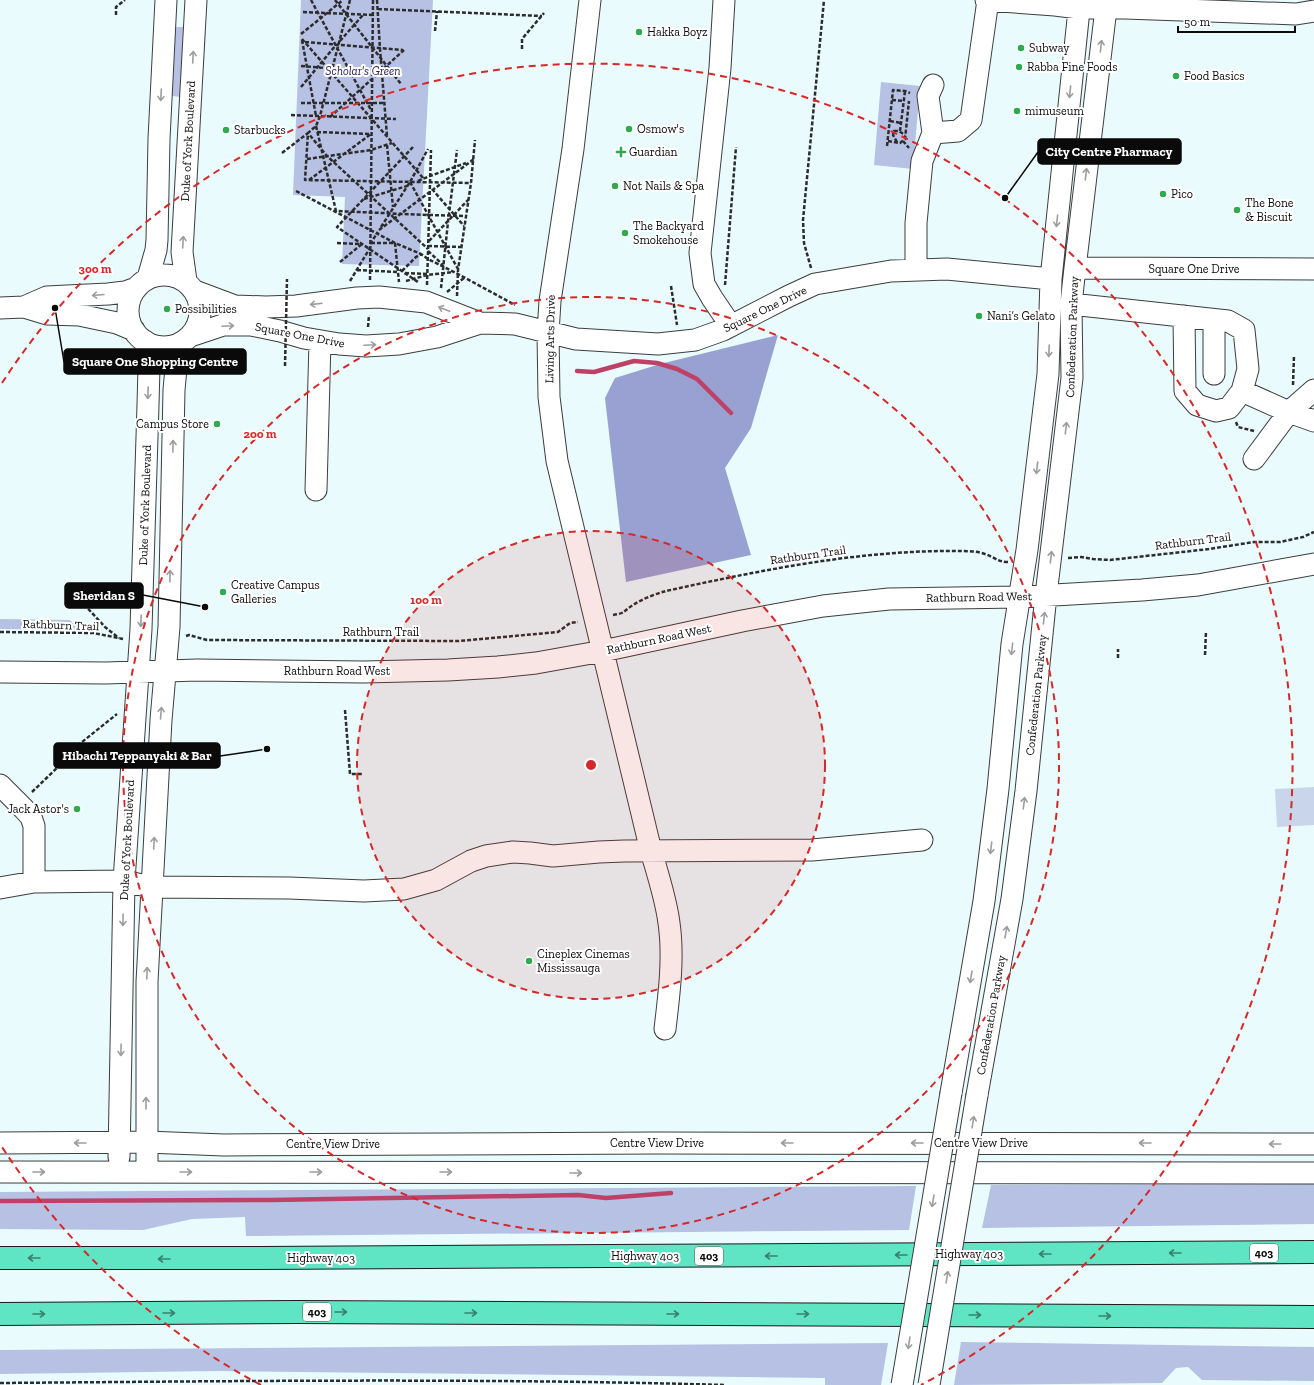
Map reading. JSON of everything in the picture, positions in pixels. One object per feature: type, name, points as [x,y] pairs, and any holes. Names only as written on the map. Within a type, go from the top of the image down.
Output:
[{"type":"highway","name":"Highway 403","points":[[0,1258],[285,1258],[1314,1252]]},
{"type":"highway","name":"403","points":[[0,1314],[298,1312],[1314,1317]]},
{"type":"street","points":[[140,336],[130,320],[128,309],[131,298],[142,283],[156,250],[159,139],[166,0]]},
{"type":"street","name":"Duke of York Boulevard","points":[[190,286],[182,252],[196,0]]},
{"type":"street","name":"Living Arts Drive","points":[[590,0],[573,149],[550,300],[548,333],[549,397],[557,461],[651,851],[660,880],[669,923],[670,984],[665,1030]]},
{"type":"street","points":[[724,0],[720,68],[700,253],[704,284],[731,326]]},
{"type":"street","points":[[933,133],[958,130],[971,120],[987,0],[1055,5],[1106,4],[1136,8],[1296,14],[1314,11]]},
{"type":"street","name":"Confederation Parkway","points":[[902,1385],[984,901],[998,788],[1012,644],[1027,550],[1048,374],[1051,279],[1080,4]]},
{"type":"street","name":"Confederation Parkway","points":[[929,1385],[977,1095],[1012,899],[1026,791],[1046,595],[1072,378],[1071,304],[1106,4]]},
{"type":"street","points":[[916,269],[916,223],[922,162],[933,133],[924,91]]},
{"type":"street","name":"Square One Drive","points":[[1075,268],[1314,270]]},
{"type":"street","name":"Square One Drive","points":[[186,339],[223,326],[251,325],[320,341],[366,346],[399,344],[437,337],[480,323],[515,324],[548,333],[583,339],[658,344],[695,340],[724,330],[815,284],[891,271],[947,269],[1051,279]]},
{"type":"street","points":[[24,307],[46,297],[125,292],[161,275],[174,276],[190,286],[200,302],[200,314],[197,326],[186,339],[176,368],[174,390],[169,627],[161,720],[147,982],[147,1172]]},
{"type":"street","name":"Square One Drive","points":[[190,286],[235,306],[266,308],[370,297],[426,302],[446,300],[480,323]]},
{"type":"street","points":[[1071,304],[1184,316],[1228,322],[1244,330],[1248,369],[1242,391],[1229,408],[1216,411],[1197,405],[1185,391],[1184,316]]},
{"type":"street","points":[[0,308],[24,307],[47,314],[79,315],[116,323],[157,346],[170,346],[186,339]]},
{"type":"street","points":[[1214,320],[1214,374]]},
{"type":"street","name":"Duke of York Boulevard","points":[[119,1172],[124,881],[140,629],[149,367],[140,336]]},
{"type":"street","points":[[316,490],[320,341]]},
{"type":"street","points":[[1254,459],[1288,412],[1314,390]]},
{"type":"street","points":[[1242,391],[1288,412],[1314,421]]},
{"type":"street","name":"Rathburn Road West","points":[[0,672],[137,672],[197,670],[364,672],[448,670],[536,663],[823,606],[889,600],[1019,597],[1142,590],[1198,585],[1314,564]]},
{"type":"street","points":[[0,786],[31,817],[34,826],[34,882]]},
{"type":"street","points":[[0,888],[34,882],[124,881],[151,887],[364,890],[404,889],[436,880],[471,861],[486,856],[500,854],[530,853],[553,856],[598,852],[812,850],[922,840]]},
{"type":"street","name":"Centre View Drive","points":[[0,1143],[146,1142],[224,1145],[632,1143],[1314,1144]]},
{"type":"street","points":[[0,1172],[1314,1173]]},
{"type":"path","points":[[116,15],[116,7],[125,0]]},
{"type":"path","points":[[311,0],[320,18],[338,45],[348,69],[372,110]]},
{"type":"path","points":[[335,0],[401,84]]},
{"type":"path","points":[[301,34],[343,0]]},
{"type":"path","points":[[282,153],[316,126],[320,116],[350,0]]},
{"type":"path","points":[[366,346],[370,297],[373,0]]},
{"type":"path","points":[[377,0],[380,58],[387,137]]},
{"type":"path","points":[[815,284],[804,243],[803,220],[824,0]]},
{"type":"path","points":[[378,9],[543,14],[522,39],[522,49]]},
{"type":"path","points":[[435,31],[437,11]]},
{"type":"path","points":[[303,12],[372,15]]},
{"type":"path","points":[[301,88],[363,14]]},
{"type":"path","points":[[316,116],[302,39],[305,42],[404,50],[330,117]]},
{"type":"path","points":[[305,42],[424,179]]},
{"type":"path","points":[[300,66],[327,68]]},
{"type":"path","points":[[332,68],[372,70]]},
{"type":"path","points":[[887,146],[893,90],[924,91]]},
{"type":"path","points":[[900,132],[905,91]]},
{"type":"path","points":[[888,141],[900,143],[905,139],[908,117],[924,91]]},
{"type":"path","points":[[892,100],[904,101]]},
{"type":"path","points":[[301,103],[384,103]]},
{"type":"path","points":[[291,115],[396,119]]},
{"type":"path","points":[[902,116],[908,117]]},
{"type":"path","points":[[890,121],[901,123]]},
{"type":"path","points":[[316,126],[336,211]]},
{"type":"path","points":[[889,126],[894,131],[905,135]]},
{"type":"path","points":[[894,131],[893,135],[897,142]]},
{"type":"path","points":[[317,132],[371,134]]},
{"type":"path","points":[[308,133],[333,162],[394,219],[428,247],[443,267]]},
{"type":"path","points":[[308,133],[305,180],[417,182],[430,184],[471,183]]},
{"type":"path","points":[[308,180],[371,134]]},
{"type":"path","points":[[446,300],[458,283],[458,272],[469,200],[475,140]]},
{"type":"path","points":[[307,159],[371,150],[392,143]]},
{"type":"path","points":[[387,145],[393,208]]},
{"type":"path","points":[[725,289],[736,147]]},
{"type":"path","points":[[347,287],[370,247],[378,231],[429,150],[430,192],[427,288],[397,268],[370,247],[362,244],[338,227],[413,148]]},
{"type":"path","points":[[446,300],[442,273],[457,150]]},
{"type":"path","points":[[378,231],[474,159]]},
{"type":"path","points":[[417,182],[470,162]]},
{"type":"path","points":[[410,182],[429,215],[458,272],[465,278],[517,307]]},
{"type":"path","points":[[430,184],[465,226]]},
{"type":"path","points":[[363,199],[407,186]]},
{"type":"path","points":[[296,191],[370,229],[378,231],[395,243],[421,254],[454,272]]},
{"type":"path","points":[[428,247],[438,232],[469,200]]},
{"type":"path","points":[[336,211],[466,216]]},
{"type":"path","points":[[337,243],[362,244]]},
{"type":"path","points":[[370,247],[395,243]]},
{"type":"path","points":[[395,243],[399,285],[427,275],[458,272]]},
{"type":"path","points":[[340,262],[362,244]]},
{"type":"path","points":[[428,247],[462,248]]},
{"type":"path","points":[[403,272],[416,257],[421,254]]},
{"type":"path","points":[[356,270],[398,272]]},
{"type":"path","points":[[403,272],[427,275]]},
{"type":"path","points":[[446,300],[458,283],[465,278]]},
{"type":"path","points":[[285,366],[287,279]]},
{"type":"path","points":[[671,286],[679,342]]},
{"type":"path","points":[[1229,408],[1238,427],[1272,435]]},
{"type":"path","name":"Rathburn Trail","points":[[1073,557],[1110,560],[1254,542],[1280,542],[1303,537],[1314,532]]},
{"type":"path","name":"Rathburn Trail","points":[[617,614],[624,613],[633,605],[662,592],[753,572],[826,560],[877,554],[959,551],[986,554],[1000,562],[1008,562]]},
{"type":"path","name":"Rathburn Trail","points":[[0,632],[94,633],[121,639],[104,627],[80,600]]},
{"type":"path","name":"Rathburn Trail","points":[[190,635],[208,640],[459,642],[558,632],[570,623]]},
{"type":"path","points":[[1205,655],[1206,631]]},
{"type":"path","points":[[1118,649],[1118,658]]},
{"type":"path","points":[[345,710],[350,774],[362,774]]},
{"type":"path","points":[[28,796],[60,765],[62,758],[118,713]]},
{"type":"path","points":[[0,1383],[314,1380],[624,1382],[725,1385]]},
{"type":"green space","name":"Scholar's Green","points":[[301,0],[433,0],[419,266],[342,264],[345,197],[293,195]]},
{"type":"green space","points":[[175,27],[183,27],[181,97],[172,96]]},
{"type":"green space","points":[[881,82],[920,86],[913,169],[874,165]]},
{"type":"green space","points":[[0,619],[70,620],[79,630],[0,629]]},
{"type":"green space","points":[[1314,1184],[1314,1224],[982,1228],[991,1185]]},
{"type":"green space","points":[[916,1186],[909,1230],[246,1236],[245,1217],[192,1219],[143,1230],[0,1229],[0,1192]]},
{"type":"green space","points":[[961,1342],[1314,1347],[1314,1381],[1202,1380],[1188,1367],[1176,1368],[1162,1383],[954,1385]]},
{"type":"green space","points":[[888,1343],[881,1385],[825,1385],[825,1378],[218,1371],[0,1374],[0,1350]]},
{"type":"shaded area","points":[[778,335],[751,428],[725,468],[751,555],[626,582],[605,398],[615,378],[660,364]]},
{"type":"shaded area","points":[[1314,787],[1314,825],[1277,827],[1275,789]]},
{"type":"waterway","points":[[577,371],[594,372],[634,361],[657,363],[677,369],[697,379],[731,413]]},
{"type":"waterway","points":[[0,1201],[271,1200],[578,1195],[606,1198],[671,1193]]},
{"type":"place","name":"Hakka Boyz","points":[[639,32]]},
{"type":"place","name":"Subway","points":[[1021,48]]},
{"type":"place","name":"Rabba Fine Foods","points":[[1019,67]]},
{"type":"place","name":"Food Basics","points":[[1176,76]]},
{"type":"place","name":"mimuseum","points":[[1017,111]]},
{"type":"place","name":"Osmow's","points":[[629,129]]},
{"type":"place","name":"Starbucks","points":[[226,130]]},
{"type":"place","name":"Guardian","points":[[621,152]]},
{"type":"place","name":"Not Nails & Spa","points":[[615,186]]},
{"type":"place","name":"Pico","points":[[1163,194]]},
{"type":"place","name":"City Centre Pharmacy","points":[[1005,198]]},
{"type":"place","name":"The Bone & Biscuit","points":[[1237,210]]},
{"type":"place","name":"The Backyard Smokehouse","points":[[625,233]]},
{"type":"place","name":"Square One Shopping Centre","points":[[55,308]]},
{"type":"place","name":"Possibilities","points":[[167,309]]},
{"type":"place","name":"Nani’s Gelato","points":[[979,316]]},
{"type":"place","name":"Campus Store","points":[[217,424]]},
{"type":"place","name":"Creative Campus Galleries","points":[[223,592]]},
{"type":"place","name":"Sheridan S","points":[[205,607]]},
{"type":"place","name":"Hibachi Teppanyaki & Bar","points":[[267,749]]},
{"type":"place","name":"Jack Astor's","points":[[77,809]]},
{"type":"place","name":"Cineplex Cinemas Mississauga","points":[[529,961]]}]
